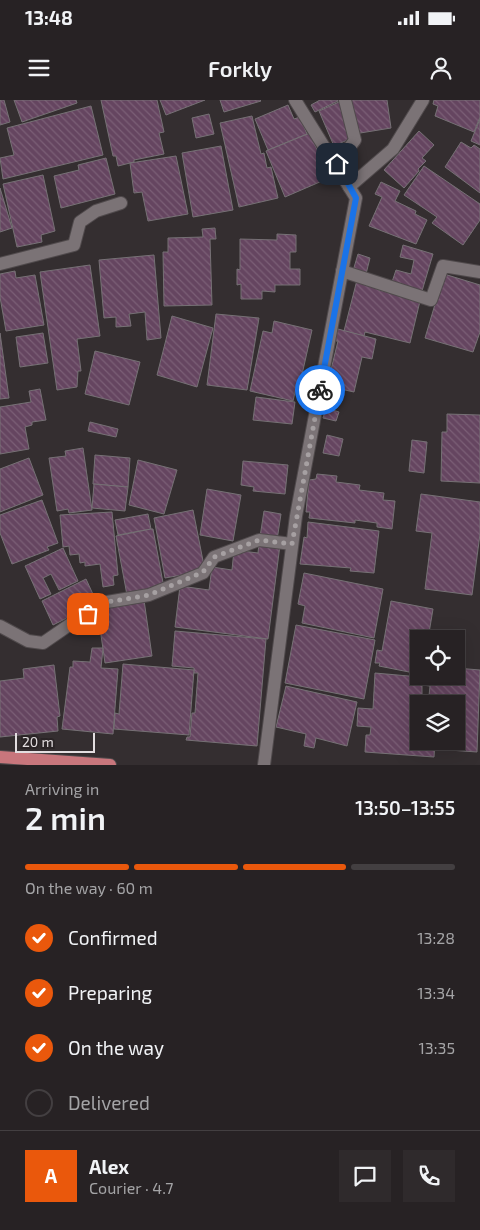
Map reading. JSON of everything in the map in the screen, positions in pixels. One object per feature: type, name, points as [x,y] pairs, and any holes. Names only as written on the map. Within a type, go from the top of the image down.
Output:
[{"type":"main road","points":[[0,757],[110,765]]},
{"type":"street","points":[[264,765],[297,506],[356,198],[337,164],[295,100]]},
{"type":"street","points":[[337,164],[356,140],[345,100]]},
{"type":"street","points":[[349,187],[393,149],[423,100]]},
{"type":"street","points":[[0,264],[74,245],[80,222],[96,211],[120,203]]},
{"type":"street","points":[[342,271],[431,300],[443,266],[480,272]]},
{"type":"street","points":[[0,626],[28,641],[43,643],[101,603],[149,595],[203,572],[214,557],[259,540],[292,544]]},
{"type":"building","points":[[0,100],[4,100],[10,122],[0,125]]},
{"type":"building","points":[[14,100],[76,100],[77,103],[22,122]]},
{"type":"building","points":[[101,100],[157,100],[164,132],[159,133],[164,154],[134,160],[134,162],[118,166],[116,156],[113,156]]},
{"type":"building","points":[[160,100],[205,100],[166,115]]},
{"type":"building","points":[[220,100],[260,100],[261,101],[224,112]]},
{"type":"building","points":[[320,100],[338,101],[315,112],[311,105]]},
{"type":"building","points":[[349,100],[387,100],[391,128],[354,134]]},
{"type":"building","points":[[434,100],[480,100],[480,117],[474,132],[435,116],[438,106],[433,104]]},
{"type":"building","points":[[339,102],[354,137],[334,146],[319,111]]},
{"type":"building","points":[[288,105],[294,119],[300,117],[307,134],[268,150],[255,119]]},
{"type":"building","points":[[91,106],[103,155],[3,179],[0,158],[14,155],[7,128]]},
{"type":"building","points":[[209,114],[214,134],[196,138],[192,118]]},
{"type":"building","points":[[252,116],[261,154],[264,153],[267,168],[271,167],[278,198],[239,207],[220,123]]},
{"type":"building","points":[[480,119],[480,145],[471,141]]},
{"type":"building","points":[[419,131],[434,145],[422,158],[426,161],[404,188],[384,170]]},
{"type":"building","points":[[310,133],[329,178],[285,197],[266,151]]},
{"type":"building","points":[[461,142],[471,148],[474,145],[480,149],[480,193],[445,167]]},
{"type":"building","points":[[221,146],[233,210],[193,217],[182,153]]},
{"type":"building","points":[[176,156],[188,214],[148,221],[142,192],[134,193],[130,163]]},
{"type":"building","points":[[106,158],[115,194],[61,208],[54,176],[79,170],[78,165]]},
{"type":"building","points":[[424,166],[480,204],[480,220],[463,245],[432,223],[437,217],[404,195]]},
{"type":"building","points":[[43,175],[55,231],[41,235],[42,242],[17,247],[3,184]]},
{"type":"building","points":[[381,182],[400,191],[395,201],[416,211],[415,214],[427,220],[416,244],[369,226],[382,197],[375,194]]},
{"type":"building","points":[[0,188],[12,228],[0,232]]},
{"type":"building","points":[[215,228],[216,239],[210,239],[212,305],[164,306],[163,252],[168,252],[168,238],[203,237],[202,229]]},
{"type":"building","points":[[277,234],[296,235],[296,252],[290,252],[290,269],[300,269],[300,285],[275,285],[275,292],[262,291],[262,299],[241,299],[241,284],[237,285],[237,269],[240,270],[240,239],[277,240]]},
{"type":"building","points":[[403,245],[433,254],[422,291],[392,282],[396,270],[411,274],[414,260],[400,257]]},
{"type":"building","points":[[358,254],[370,258],[366,274],[353,271]]},
{"type":"building","points":[[154,255],[161,338],[147,340],[145,312],[129,314],[131,326],[116,327],[116,317],[104,318],[99,260]]},
{"type":"building","points":[[90,265],[100,336],[77,339],[81,371],[78,371],[77,387],[57,390],[40,272]]},
{"type":"building","points":[[15,271],[16,278],[35,275],[44,325],[6,331],[0,297],[0,274]]},
{"type":"building","points":[[444,274],[480,285],[480,332],[473,352],[425,338]]},
{"type":"building","points":[[357,280],[380,286],[379,290],[420,301],[410,343],[365,332],[364,336],[344,331]]},
{"type":"building","points":[[216,314],[259,318],[247,390],[207,385]]},
{"type":"building","points":[[172,316],[213,328],[197,387],[157,375]]},
{"type":"building","points":[[274,321],[312,330],[299,388],[296,388],[293,401],[250,391],[263,331],[272,333]]},
{"type":"building","points":[[338,329],[376,339],[372,359],[362,357],[354,392],[327,386],[338,341],[335,341]]},
{"type":"building","points":[[0,333],[9,398],[0,399]]},
{"type":"building","points":[[43,333],[48,363],[20,367],[16,337]]},
{"type":"building","points":[[95,351],[140,362],[129,405],[85,394]]},
{"type":"building","points":[[40,389],[46,420],[32,422],[32,425],[25,427],[29,449],[0,454],[0,407],[31,402],[29,391]]},
{"type":"building","points":[[256,397],[295,402],[292,424],[253,420]]},
{"type":"building","points":[[326,408],[339,412],[336,421],[323,418]]},
{"type":"building","points":[[447,414],[480,415],[480,483],[441,481],[442,432],[447,432]]},
{"type":"building","points":[[90,422],[118,429],[116,437],[88,431]]},
{"type":"building","points":[[327,435],[343,439],[339,456],[323,453]]},
{"type":"building","points":[[412,440],[427,442],[424,473],[409,471]]},
{"type":"building","points":[[83,448],[92,510],[69,513],[68,509],[57,511],[49,458],[66,456],[65,451]]},
{"type":"building","points":[[95,455],[130,458],[128,487],[93,484]]},
{"type":"building","points":[[29,458],[43,495],[0,512],[0,469]]},
{"type":"building","points":[[138,460],[177,470],[164,514],[129,505]]},
{"type":"building","points":[[243,461],[288,465],[285,494],[253,491],[254,487],[241,485]]},
{"type":"building","points":[[317,474],[337,476],[336,482],[360,485],[359,490],[384,493],[383,500],[395,501],[392,529],[377,527],[377,523],[355,520],[355,523],[309,518],[310,512],[306,512],[309,480],[316,479]]},
{"type":"building","points":[[94,484],[128,487],[125,511],[92,508]]},
{"type":"building","points":[[207,489],[241,495],[233,541],[200,535]]},
{"type":"building","points":[[421,494],[480,502],[480,534],[472,595],[425,589],[432,533],[416,531]]},
{"type":"building","points":[[42,500],[58,543],[47,547],[49,550],[12,564],[0,533],[0,515]]},
{"type":"building","points":[[193,510],[205,571],[165,578],[154,518]]},
{"type":"building","points":[[264,511],[281,514],[277,540],[260,537]]},
{"type":"building","points":[[112,512],[118,575],[113,576],[114,585],[103,587],[100,564],[85,566],[85,562],[80,563],[79,554],[70,555],[69,546],[63,547],[60,515]]},
{"type":"building","points":[[148,514],[151,529],[118,535],[115,520]]},
{"type":"building","points":[[308,522],[379,531],[374,573],[350,571],[351,568],[300,564],[304,537],[307,538]]},
{"type":"building","points":[[153,529],[164,588],[127,595],[116,536]]},
{"type":"building","points":[[259,543],[280,545],[268,639],[175,627],[180,586],[209,590],[212,567],[232,570],[234,550],[258,553]]},
{"type":"building","points":[[63,548],[78,581],[59,590],[51,574],[43,578],[51,594],[40,599],[25,566]]},
{"type":"building","points":[[304,573],[383,589],[374,638],[302,623],[305,606],[298,604]]},
{"type":"building","points":[[86,579],[97,603],[53,625],[42,601]]},
{"type":"building","points":[[144,600],[152,656],[105,663],[97,607]]},
{"type":"building","points":[[391,601],[433,609],[430,630],[410,630],[410,672],[379,666],[380,663],[375,663],[377,650],[382,651]]},
{"type":"building","points":[[296,625],[375,640],[364,699],[285,683]]},
{"type":"building","points":[[175,631],[266,639],[257,746],[186,740],[187,737],[190,737],[192,713],[195,713],[198,673],[194,673],[194,668],[172,666]]},
{"type":"building","points":[[92,648],[103,648],[101,668],[118,669],[113,734],[62,729],[70,667],[73,667],[73,661],[90,662]]},
{"type":"building","points":[[123,664],[194,670],[189,735],[114,729],[115,713],[119,714]]},
{"type":"building","points":[[54,665],[60,716],[57,717],[58,731],[0,737],[0,681],[24,678],[23,669]]},
{"type":"building","points":[[465,669],[480,670],[477,752],[449,750],[465,750],[465,695],[429,695],[430,685],[465,685]]},
{"type":"building","points":[[375,673],[410,676],[410,685],[422,685],[422,695],[410,695],[410,750],[434,750],[434,757],[365,752],[366,735],[370,735],[371,727],[357,726],[358,708],[373,709]]},
{"type":"building","points":[[286,686],[357,702],[347,746],[316,738],[314,748],[304,746],[306,734],[276,727]]},
{"type":"way so far","points":[[88,614],[101,603],[149,595],[203,572],[208,569],[214,557],[259,540],[292,544],[320,390]]},
{"type":"route","points":[[320,390],[356,198],[337,164]]}]
